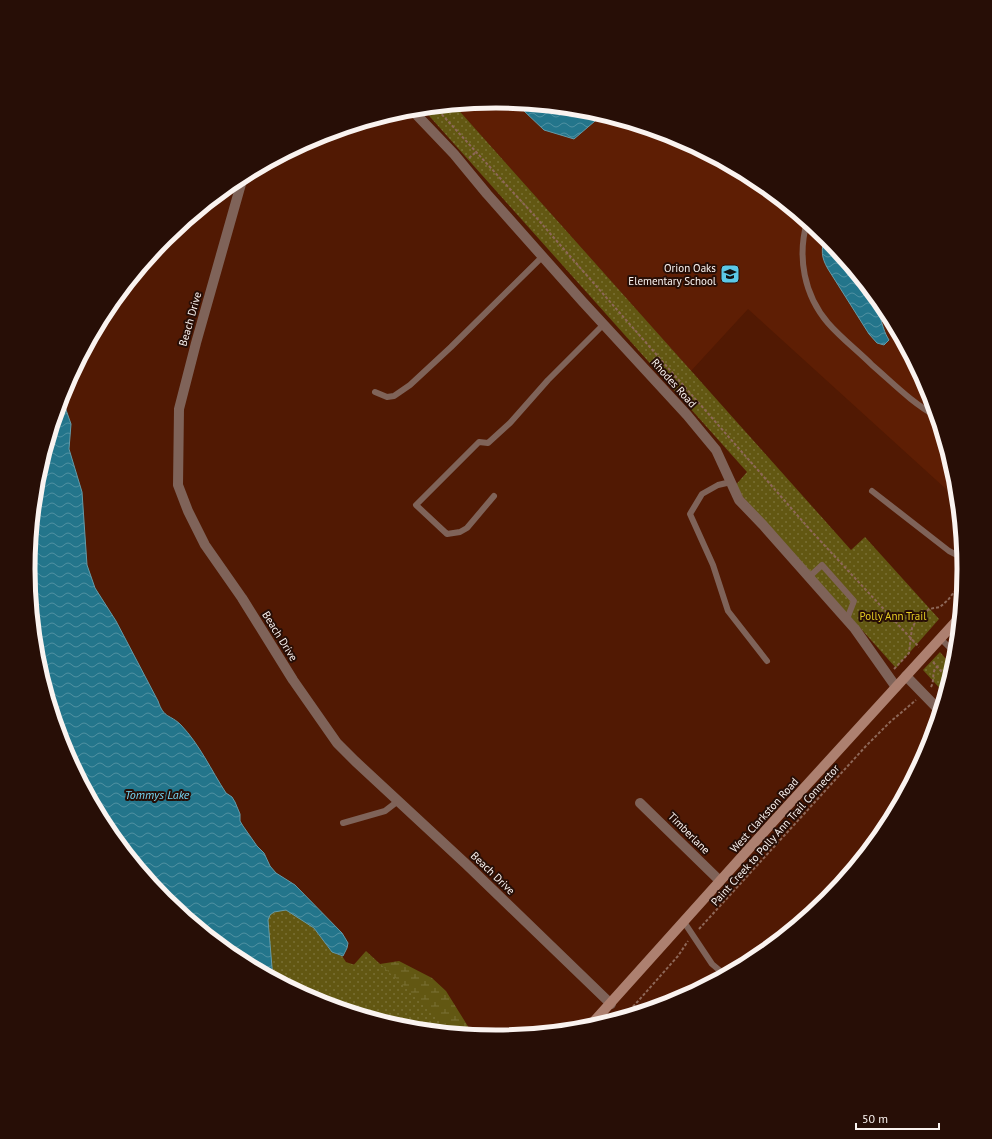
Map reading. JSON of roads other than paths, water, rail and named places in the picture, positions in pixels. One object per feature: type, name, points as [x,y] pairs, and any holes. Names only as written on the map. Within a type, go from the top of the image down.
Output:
[{"type":"main road","name":"West Clarkston Road","points":[[596,1020],[954,624]]},
{"type":"street","name":"Rhodes Road","points":[[417,115],[454,154],[486,194],[687,415],[716,450],[739,500],[847,619],[896,687]]},
{"type":"street","name":"Beach Drive","points":[[241,186],[179,409],[178,485],[188,511],[205,544],[337,743],[611,1004]]},
{"type":"street","points":[[906,676],[936,707]]},
{"type":"street","name":"Timberlane","points":[[640,803],[720,881]]},
{"type":"lane","points":[[806,229],[803,244],[804,272],[808,289],[818,310],[830,325],[892,383],[917,404],[929,412]]},
{"type":"lane","points":[[376,392],[387,397],[394,396],[410,385],[466,332],[542,256]]},
{"type":"lane","points":[[494,496],[467,528],[460,532],[447,534],[416,505],[479,442],[488,443],[510,423],[548,380],[604,324]]},
{"type":"lane","points":[[731,482],[718,485],[702,494],[690,514],[713,566],[728,611],[767,661]]},
{"type":"lane","points":[[872,491],[948,551],[957,555]]},
{"type":"lane","points":[[809,577],[822,565],[854,601],[847,619]]},
{"type":"lane","points":[[941,639],[950,648]]},
{"type":"lane","points":[[343,823],[385,811],[398,801]]},
{"type":"lane","points":[[684,922],[712,964],[721,972]]},
{"type":"water","points":[[523,109],[556,112],[597,120],[574,139],[544,130]]},
{"type":"water","points":[[823,246],[843,266],[860,287],[877,312],[889,340],[884,345],[877,343],[869,334],[828,269],[822,253]]},
{"type":"water","name":"Tommys Lake","points":[[65,406],[71,424],[69,449],[82,492],[87,565],[95,588],[116,621],[160,707],[165,714],[181,725],[194,741],[226,793],[232,797],[240,814],[240,821],[257,846],[264,853],[270,866],[276,873],[295,885],[342,933],[348,943],[347,948],[343,956],[332,952],[314,928],[286,910],[274,912],[270,915],[268,920],[272,973],[240,953],[215,935],[192,916],[149,873],[113,826],[97,800],[70,746],[59,718],[44,659],[39,630],[35,570],[39,509],[44,480],[59,421]]},
{"type":"place","name":"Orion Oaks Elementary School","points":[[730,274]]},
{"type":"park label","name":"Polly Ann Trail","points":[[893,616]]}]
